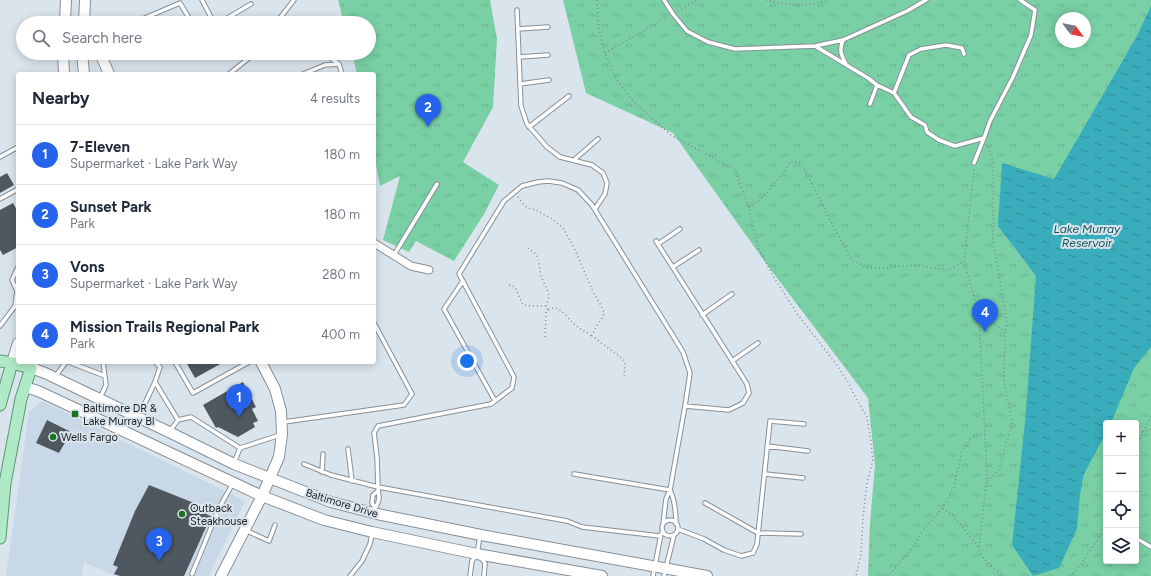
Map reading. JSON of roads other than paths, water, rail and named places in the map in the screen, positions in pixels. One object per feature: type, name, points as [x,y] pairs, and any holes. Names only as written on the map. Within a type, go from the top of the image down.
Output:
[{"type":"main road","points":[[65,16],[66,0]]},
{"type":"main road","points":[[85,16],[86,0]]},
{"type":"main road","points":[[63,60],[64,72]]},
{"type":"main road","points":[[83,60],[84,72]]},
{"type":"main road","points":[[103,60],[108,72]]},
{"type":"main road","points":[[0,406],[3,380],[12,362],[16,349]]},
{"type":"main road","name":"Baltimore Drive","points":[[0,361],[16,363]]},
{"type":"main road","points":[[221,576],[262,496],[279,457],[282,434],[280,405],[264,364]]},
{"type":"main road","points":[[0,538],[5,483],[21,398],[32,365]]},
{"type":"main road","name":"Baltimore Drive","points":[[32,365],[54,378],[234,464],[331,502],[659,572],[707,576]]},
{"type":"main road","name":"Baltimore Drive","points":[[3,380],[38,391],[262,496],[324,520],[372,532],[478,554],[602,576]]},
{"type":"main road","points":[[372,532],[374,511]]},
{"type":"street","points":[[376,244],[411,266],[429,270]]},
{"type":"lane","points":[[202,0],[210,16]]},
{"type":"lane","points":[[281,16],[294,0]]},
{"type":"lane","points":[[664,0],[672,14],[686,31],[708,42],[735,49],[815,46],[843,40],[907,11],[926,0]]},
{"type":"lane","points":[[974,163],[990,121],[1013,77],[1031,35],[1035,10],[1020,0]]},
{"type":"lane","points":[[148,16],[179,1],[188,16]]},
{"type":"lane","points":[[231,16],[251,4]]},
{"type":"lane","points":[[517,10],[521,106],[526,124],[547,147],[560,157],[592,165],[603,173],[607,183],[605,194],[595,209]]},
{"type":"lane","points":[[518,29],[548,27]]},
{"type":"lane","points":[[843,40],[840,48],[842,57],[847,65]]},
{"type":"lane","points":[[894,93],[909,55],[922,50],[946,45],[962,48],[964,54]]},
{"type":"lane","points":[[815,46],[877,85],[894,93],[911,117],[925,125],[927,132],[939,140],[955,146],[984,138]]},
{"type":"lane","points":[[519,57],[548,55]]},
{"type":"lane","points":[[232,72],[246,60]]},
{"type":"lane","points":[[334,60],[339,64],[341,72]]},
{"type":"lane","points":[[308,72],[325,65],[339,64]]},
{"type":"lane","points":[[520,84],[549,80]]},
{"type":"lane","points":[[870,104],[877,85]]},
{"type":"lane","points":[[530,127],[569,96]]},
{"type":"lane","points":[[574,160],[598,139]]},
{"type":"lane","points":[[0,157],[16,148]]},
{"type":"lane","points":[[374,511],[380,496],[378,489],[378,463],[374,433],[378,426],[491,404],[512,388],[514,377],[459,274],[504,201],[514,192],[522,186],[538,182],[548,181],[562,183],[578,190],[595,209],[683,352],[690,373],[670,490],[666,499],[660,536],[659,572]]},
{"type":"lane","points":[[394,255],[437,184]]},
{"type":"lane","points":[[0,199],[16,190]]},
{"type":"lane","points":[[680,229],[657,243],[747,384],[749,394],[743,403],[729,410],[685,406]]},
{"type":"lane","points":[[672,267],[699,250]]},
{"type":"lane","points":[[16,271],[12,280],[16,289]]},
{"type":"lane","points":[[463,281],[444,309],[495,401]]},
{"type":"lane","points":[[702,315],[732,294]]},
{"type":"lane","points":[[0,326],[16,307]]},
{"type":"lane","points":[[282,422],[404,405],[412,394],[376,327]]},
{"type":"lane","points":[[732,361],[758,343]]},
{"type":"lane","points":[[54,378],[64,364]]},
{"type":"lane","points":[[74,364],[105,376]]},
{"type":"lane","points":[[100,399],[106,386],[103,364]]},
{"type":"lane","points":[[138,417],[155,382],[160,367],[157,364]]},
{"type":"lane","points":[[176,364],[193,392],[245,364]]},
{"type":"lane","points":[[155,382],[178,420]]},
{"type":"lane","points":[[169,432],[178,420],[191,417],[240,448]]},
{"type":"lane","points":[[670,490],[674,499],[676,524],[678,529],[741,556],[753,553],[757,544],[770,421],[804,424]]},
{"type":"lane","points":[[240,448],[282,434]]},
{"type":"lane","points":[[767,446],[808,451]]},
{"type":"lane","points":[[234,464],[240,448]]},
{"type":"lane","points":[[348,449],[352,481]]},
{"type":"lane","points":[[322,472],[323,454]]},
{"type":"lane","points":[[304,464],[322,472],[378,489],[567,521],[582,527],[660,536]]},
{"type":"lane","points":[[574,474],[670,490]]},
{"type":"lane","points":[[764,474],[803,478]]},
{"type":"lane","points":[[192,574],[219,508],[233,482]]},
{"type":"lane","points":[[705,503],[758,534],[801,534]]},
{"type":"lane","points":[[663,524],[672,520],[676,524]]},
{"type":"lane","points":[[244,530],[269,541],[275,525]]},
{"type":"lane","points":[[662,529],[662,532],[666,536],[674,535]]},
{"type":"lane","points":[[659,572],[674,535],[678,529]]},
{"type":"lane","points":[[350,576],[362,561],[370,544],[372,532]]},
{"type":"lane","points":[[470,576],[472,561],[478,554],[480,535]]},
{"type":"lane","points":[[1139,540],[1151,547]]},
{"type":"lane","points":[[478,554],[485,563],[484,576]]},
{"type":"water","name":"Lake Murray Reservoir","points":[[1151,6],[1151,347],[1134,368],[1112,420],[1103,420],[1103,439],[1084,474],[1080,495],[1077,529],[1059,568],[1033,576],[1012,545],[1025,422],[1036,276],[998,226],[1002,163],[1054,179],[1137,36]]},
{"type":"place","name":"Sunset Park","points":[[428,127]]},
{"type":"place","name":"Mission Trails Regional Park","points":[[985,332]]},
{"type":"place","name":"Baltimore DR & Lake Murray Bl","points":[[75,414]]},
{"type":"place","name":"7-Eleven","points":[[239,417]]},
{"type":"place","name":"Wells Fargo","points":[[53,437]]},
{"type":"place","name":"Outback Steakhouse","points":[[182,514]]},
{"type":"place","name":"Vons","points":[[159,561]]}]
